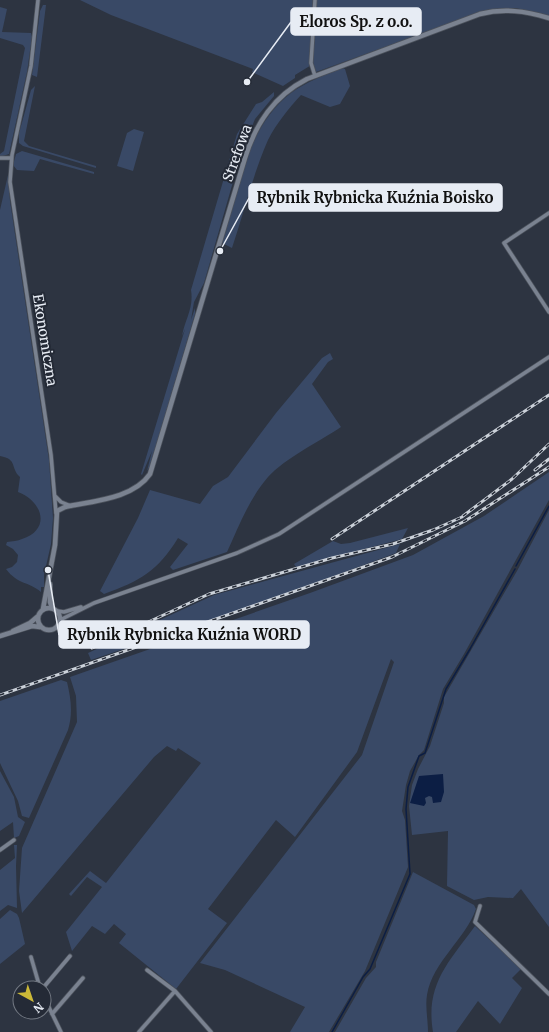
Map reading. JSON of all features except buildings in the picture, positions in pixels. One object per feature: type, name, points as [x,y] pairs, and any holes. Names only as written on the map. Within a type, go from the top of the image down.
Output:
[{"type":"street","name":"Ekonomiczna","points":[[38,0],[30,70],[11,158],[10,171],[11,191],[51,455],[55,496],[56,537],[50,578],[43,609]]},
{"type":"street","points":[[315,0],[311,63],[315,76]]},
{"type":"street","name":"Strefowa","points":[[71,506],[127,492],[141,484],[150,474],[250,141],[264,116],[278,100],[291,89],[315,76],[484,13],[513,10],[549,18]]},
{"type":"street","points":[[0,158],[11,158]]},
{"type":"street","points":[[549,213],[504,243],[549,312]]},
{"type":"street","points":[[0,636],[30,623],[43,609],[64,612],[84,607],[237,553],[279,534],[549,357]]},
{"type":"street","points":[[55,496],[61,502],[71,506]]},
{"type":"street","points":[[56,513],[61,509],[71,506]]},
{"type":"street","name":"Ekonomiczna","points":[[50,578],[50,602],[55,610]]},
{"type":"street","points":[[10,632],[34,626],[40,626],[46,630],[52,630],[57,626],[60,620],[84,607]]},
{"type":"street","points":[[55,610],[60,620]]},
{"type":"street","points":[[37,617],[40,626]]},
{"type":"street","points":[[0,850],[14,840]]},
{"type":"street","points":[[480,906],[475,922],[549,994]]},
{"type":"street","points":[[50,980],[70,956]]},
{"type":"street","points":[[31,957],[38,980]]},
{"type":"street","points":[[147,970],[175,991],[211,1032]]},
{"type":"street","points":[[62,1032],[52,1014],[83,978]]},
{"type":"street","points":[[138,1032],[175,991]]},
{"type":"street","points":[[204,1032],[207,1028]]},
{"type":"shaded area","points":[[80,0],[549,0],[549,16],[516,8],[487,10],[316,72],[313,64],[295,75],[295,78],[283,86],[252,72],[253,69],[111,15]]},
{"type":"shaded area","points":[[43,5],[46,5],[37,77],[32,75],[40,11]]},
{"type":"shaded area","points":[[0,7],[7,9],[2,32],[31,33],[32,37],[27,72],[9,154],[0,157],[0,154],[4,151],[25,48],[23,45],[0,38]]},
{"type":"shaded area","points":[[342,68],[345,69],[350,86],[340,104],[330,107],[301,95],[279,122],[271,134],[263,153],[232,248],[222,243],[238,182],[245,162],[264,123],[276,107],[291,93],[309,82]]},
{"type":"shaded area","points":[[35,86],[24,141],[29,146],[96,166],[96,168],[23,146],[19,143],[19,133],[31,90]]},
{"type":"shaded area","points":[[274,92],[274,96],[255,119],[241,154],[204,283],[194,302],[191,320],[195,308],[195,314],[150,466],[147,471],[152,451],[142,475],[141,474],[185,329],[182,336],[190,308],[192,296],[191,290],[237,134],[256,104],[262,102]]},
{"type":"shaded area","points":[[134,129],[144,132],[133,171],[117,166],[127,133]]},
{"type":"shaded area","points":[[22,151],[94,172],[94,174],[40,159],[34,171],[17,170],[13,165],[16,154]]},
{"type":"shaded area","points":[[8,175],[10,201],[49,460],[53,518],[51,544],[44,575],[44,587],[41,587],[41,592],[15,578],[6,569],[12,567],[17,562],[18,555],[13,549],[6,545],[7,542],[20,540],[31,534],[37,529],[40,522],[38,508],[26,496],[18,492],[20,477],[17,474],[12,462],[6,457],[0,456],[0,210]]},
{"type":"shaded area","points":[[330,353],[333,359],[328,362],[312,384],[341,427],[293,457],[268,477],[255,494],[227,552],[173,570],[170,567],[188,544],[178,538],[163,559],[147,574],[104,594],[100,591],[138,518],[150,490],[200,504],[213,486],[228,477],[276,413],[322,358]]},
{"type":"shaded area","points":[[549,472],[549,500],[443,689],[424,750],[419,755],[410,771],[402,811],[405,820],[408,867],[365,971],[329,1032],[290,1032],[305,1007],[225,970],[200,963],[362,755],[394,662],[391,659],[357,752],[295,837],[276,820],[208,909],[227,923],[176,989],[119,943],[126,934],[114,924],[105,934],[92,926],[72,951],[66,932],[102,887],[87,877],[71,896],[69,894],[90,871],[106,883],[201,763],[178,748],[176,751],[167,746],[154,757],[22,913],[19,891],[22,848],[77,722],[76,696],[70,677],[310,593],[413,555],[484,516]]},
{"type":"shaded area","points":[[549,510],[549,927],[521,889],[513,898],[488,897],[474,900],[447,886],[448,831],[412,835],[409,806],[412,785],[418,769],[430,746],[444,703],[444,697],[517,571]]},
{"type":"shaded area","points":[[408,528],[402,539],[296,567],[294,564],[333,541],[341,544],[350,543]]},
{"type":"shaded area","points":[[400,544],[396,553],[275,598],[91,660],[88,653],[214,595]]},
{"type":"shaded area","points":[[61,680],[67,682],[71,706],[70,724],[29,818],[22,816],[18,801],[0,763],[0,701]]},
{"type":"shaded area","points":[[0,771],[14,797],[18,817],[25,822],[19,836],[14,838],[13,822],[0,831]]},
{"type":"shaded area","points":[[443,774],[444,792],[441,802],[433,803],[432,797],[429,796],[425,798],[426,803],[424,806],[410,803],[419,776]]},
{"type":"shaded area","points":[[14,845],[17,845],[17,908],[8,905],[0,911],[0,870],[15,858]]},
{"type":"shaded area","points":[[413,872],[474,905],[476,909],[465,931],[442,961],[430,983],[426,999],[428,1032],[335,1032],[366,978],[376,967],[376,962]]},
{"type":"shaded area","points":[[10,910],[17,914],[19,918],[25,944],[0,964],[0,919]]},
{"type":"shaded area","points":[[475,926],[521,969],[512,978],[522,988],[500,1024],[478,1001],[456,1032],[433,1032],[431,1015],[433,1000],[441,974]]},
{"type":"waterway","points":[[516,566],[549,506]]},
{"type":"waterway","points":[[332,1032],[363,977],[370,969],[410,874],[406,809],[408,787],[419,756],[425,753],[446,689],[515,569]]},
{"type":"railway","points":[[332,539],[549,395]]},
{"type":"railway","points":[[463,516],[512,479],[549,444]]},
{"type":"railway","points":[[535,470],[549,459]]},
{"type":"railway","points":[[0,695],[392,557],[465,521],[549,467]]},
{"type":"railway","points":[[92,648],[209,594],[332,558],[393,544],[433,530],[462,517]]},
{"type":"place","name":"Eloros Sp. z o.o.","points":[[247,82]]},
{"type":"place","name":"Rybnik Rybnicka Kuźnia Boisko","points":[[220,251]]},
{"type":"place","name":"Rybnik Rybnicka Kuźnia WORD","points":[[48,570]]}]
